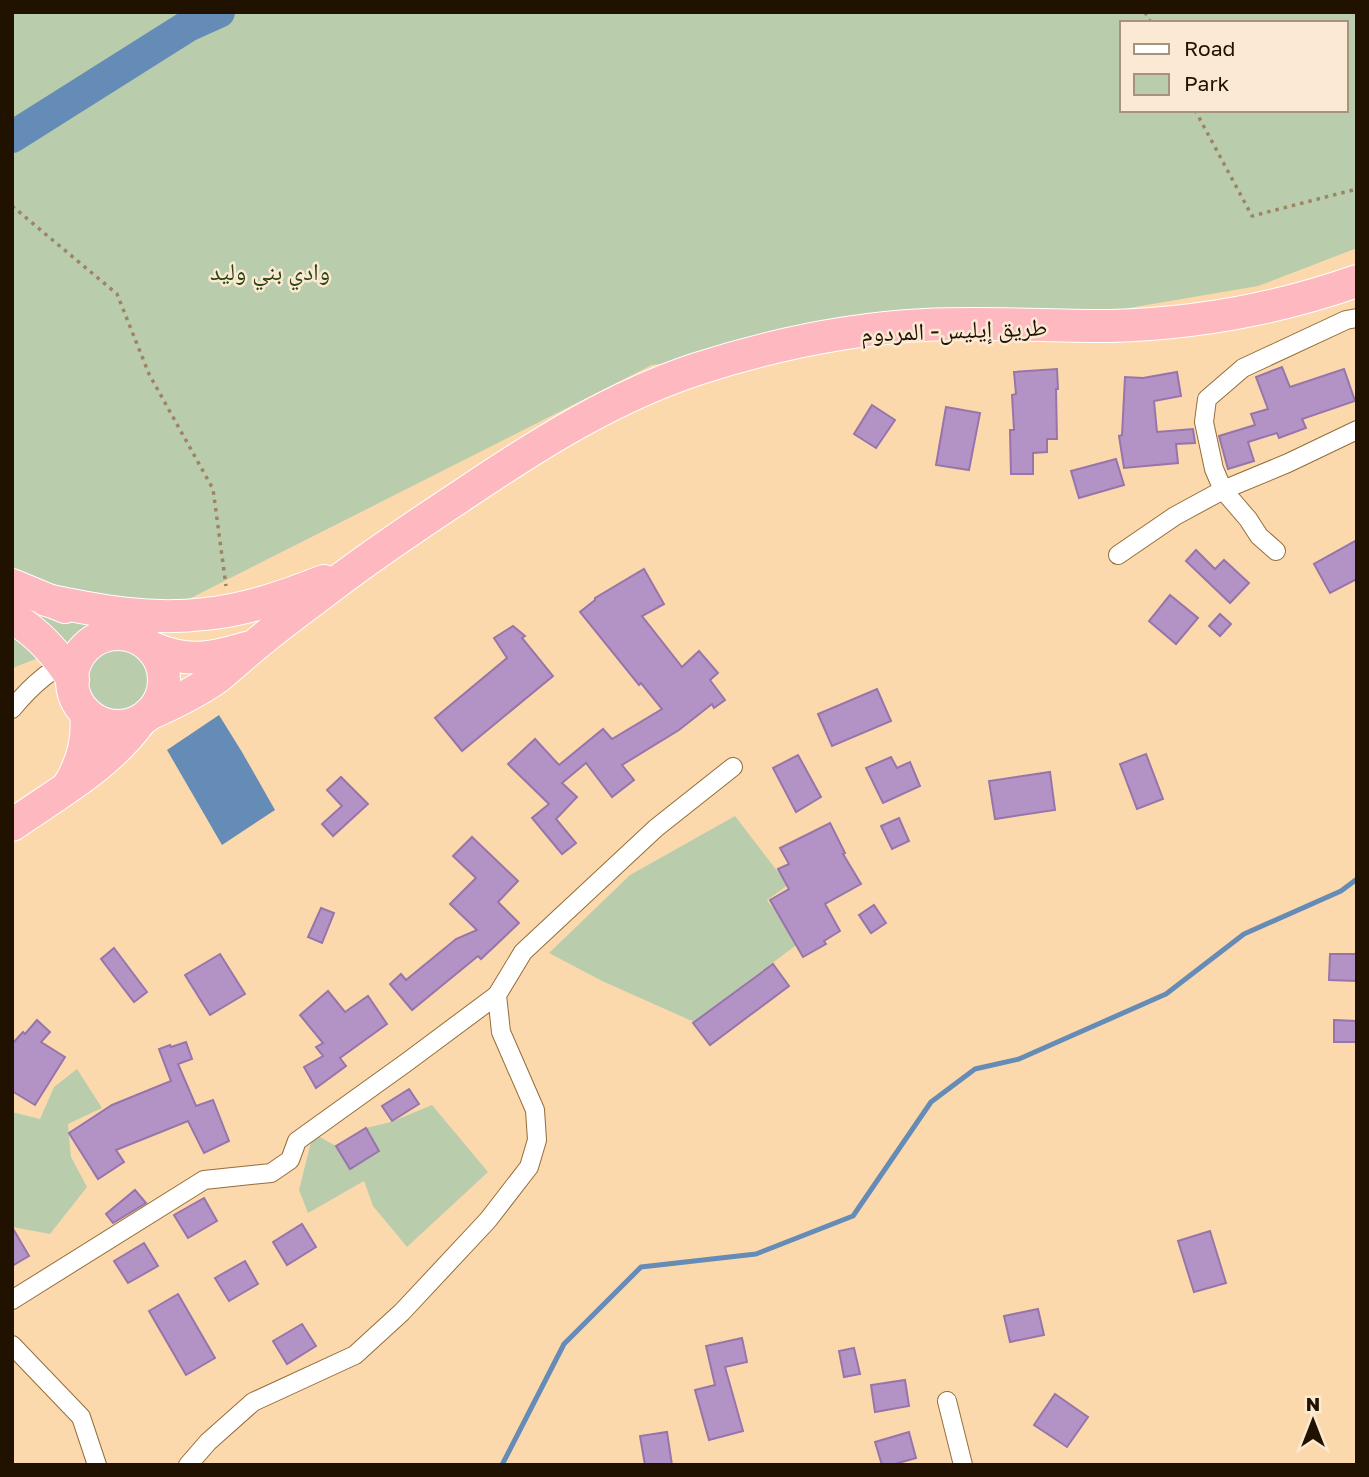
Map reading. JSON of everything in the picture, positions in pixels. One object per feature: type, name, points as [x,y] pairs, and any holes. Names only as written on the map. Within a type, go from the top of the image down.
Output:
[{"type":"highway","name":"طريق إيليس- المردوم","points":[[354,569],[541,442],[590,415],[640,391],[746,354],[855,331],[922,325],[990,323],[1111,326],[1165,323],[1267,307],[1317,295],[1357,281]]},
{"type":"highway","points":[[46,600],[114,613],[175,617],[206,614],[270,600],[354,569]]},
{"type":"highway","points":[[86,713],[99,721],[127,725],[195,692],[236,663],[354,569]]},
{"type":"highway","points":[[12,585],[175,656],[199,659],[215,657],[254,646]]},
{"type":"highway","points":[[12,617],[32,630],[71,667],[76,698],[86,713],[88,725],[84,750],[76,774],[69,785]]},
{"type":"highway","points":[[12,825],[86,775],[116,750],[159,702],[164,689],[160,660],[139,641],[108,635],[99,638],[84,650],[71,667]]},
{"type":"street","points":[[1276,551],[1259,536],[1223,490],[1214,469],[1204,422],[1207,399],[1243,368],[1335,325],[1357,318]]},
{"type":"street","points":[[1118,555],[1175,516],[1223,490],[1357,430]]},
{"type":"street","points":[[12,709],[30,689],[71,667]]},
{"type":"street","points":[[12,1300],[204,1180],[271,1173],[290,1160],[297,1141],[497,995],[523,952],[656,828],[733,766]]},
{"type":"street","points":[[188,1465],[208,1442],[253,1402],[355,1355],[402,1312],[488,1220],[529,1167],[537,1140],[535,1110],[501,1032],[497,995]]},
{"type":"street","points":[[12,1345],[81,1417],[93,1464]]},
{"type":"street","points":[[947,1401],[963,1465]]},
{"type":"path","points":[[1196,112],[1252,216],[1357,189]]},
{"type":"path","points":[[12,206],[117,293],[149,374],[213,489],[227,590]]},
{"type":"green space","name":"وادي بني وليد","points":[[12,12],[1357,12],[1357,248],[1258,286],[1065,319],[652,365],[183,602],[15,667],[12,671]]},
{"type":"green space","points":[[111,648],[123,648],[139,657],[146,667],[146,691],[139,701],[123,710],[111,710],[100,705],[91,696],[86,685],[86,673],[91,662],[100,653]]},
{"type":"green space","points":[[735,816],[788,885],[767,900],[799,943],[694,1022],[602,981],[549,953],[630,875]]},
{"type":"green space","points":[[77,1069],[102,1108],[68,1124],[71,1157],[87,1187],[50,1234],[12,1227],[12,1112],[40,1119],[54,1087]]},
{"type":"green space","points":[[432,1105],[488,1172],[407,1247],[373,1206],[364,1181],[308,1213],[299,1190],[311,1142],[318,1136],[336,1146],[350,1168],[379,1151],[366,1128],[391,1122]]},
{"type":"water","points":[[219,715],[275,810],[222,845],[167,750]]},
{"type":"building","points":[[1282,367],[1290,387],[1344,369],[1355,401],[1302,419],[1306,428],[1279,438],[1277,433],[1248,442],[1254,461],[1228,469],[1219,436],[1255,425],[1251,414],[1268,409],[1256,377]]},
{"type":"building","points":[[1057,369],[1057,439],[1047,439],[1047,452],[1033,453],[1033,474],[1011,474],[1010,430],[1014,430],[1012,395],[1016,394],[1014,372]]},
{"type":"building","points":[[1177,372],[1181,396],[1154,401],[1157,432],[1193,429],[1195,443],[1176,444],[1178,463],[1124,468],[1119,436],[1122,435],[1125,377],[1143,378]]},
{"type":"building","points":[[872,405],[895,420],[876,448],[854,434]]},
{"type":"building","points":[[946,407],[980,413],[969,470],[936,465]]},
{"type":"building","points":[[1116,459],[1124,485],[1079,498],[1071,471]]},
{"type":"building","points":[[1357,540],[1357,579],[1330,593],[1314,564]]},
{"type":"building","points":[[1196,550],[1215,569],[1224,560],[1249,583],[1230,603],[1186,561]]},
{"type":"building","points":[[644,569],[664,604],[642,616],[682,667],[699,651],[718,673],[710,680],[725,700],[714,708],[712,704],[679,730],[622,765],[634,780],[612,797],[586,763],[562,783],[577,797],[556,819],[576,843],[562,854],[532,818],[549,804],[508,764],[535,739],[559,765],[603,729],[612,739],[662,709],[580,612],[595,598]]},
{"type":"building","points":[[1170,595],[1198,618],[1176,644],[1149,621]]},
{"type":"building","points":[[1220,614],[1231,624],[1220,636],[1209,626]]},
{"type":"building","points":[[513,626],[525,636],[522,638],[553,676],[462,751],[435,718],[507,658],[494,638]]},
{"type":"building","points":[[877,689],[891,721],[832,746],[818,714]]},
{"type":"building","points":[[1146,754],[1163,799],[1137,809],[1120,764]]},
{"type":"building","points":[[798,755],[821,797],[796,812],[773,768]]},
{"type":"building","points":[[891,757],[897,768],[910,762],[920,786],[883,803],[866,768]]},
{"type":"building","points":[[1050,772],[1055,810],[995,819],[989,781]]},
{"type":"building","points":[[341,777],[368,804],[333,836],[322,824],[342,806],[327,790]]},
{"type":"building","points":[[899,818],[909,841],[892,849],[881,826]]},
{"type":"building","points":[[830,823],[845,853],[843,854],[861,884],[825,904],[840,931],[824,941],[826,944],[803,957],[770,900],[789,889],[778,869],[789,864],[780,848]]},
{"type":"building","points":[[472,837],[518,881],[498,902],[519,923],[481,959],[478,956],[412,1010],[390,984],[401,974],[406,980],[456,939],[477,930],[450,904],[476,878],[453,856]]},
{"type":"building","points":[[874,905],[886,923],[871,933],[859,915]]},
{"type":"building","points":[[321,908],[334,913],[322,943],[308,937]]},
{"type":"building","points":[[114,948],[147,992],[134,1002],[101,959]]},
{"type":"building","points":[[220,954],[245,994],[210,1015],[185,975]]},
{"type":"building","points":[[1330,954],[1357,954],[1357,981],[1329,980]]},
{"type":"building","points":[[773,964],[789,986],[710,1045],[693,1023]]},
{"type":"building","points":[[328,991],[345,1012],[368,996],[387,1024],[340,1058],[346,1066],[316,1088],[304,1067],[323,1056],[316,1047],[323,1043],[300,1015]]},
{"type":"building","points":[[37,1020],[50,1032],[41,1042],[65,1057],[35,1105],[12,1091],[12,1044]]},
{"type":"building","points":[[1334,1020],[1357,1021],[1357,1042],[1334,1042]]},
{"type":"building","points":[[186,1042],[192,1059],[178,1064],[196,1106],[213,1100],[229,1141],[204,1153],[188,1121],[116,1150],[124,1162],[98,1179],[69,1133],[112,1105],[171,1081],[159,1049]]},
{"type":"building","points":[[409,1089],[419,1104],[392,1121],[382,1106]]},
{"type":"building","points":[[366,1128],[379,1151],[350,1169],[336,1146]]},
{"type":"building","points":[[135,1190],[146,1203],[113,1223],[106,1214]]},
{"type":"building","points":[[204,1198],[217,1221],[188,1238],[174,1215]]},
{"type":"building","points":[[302,1224],[316,1247],[287,1265],[273,1242]]},
{"type":"building","points":[[12,1227],[29,1256],[12,1266]]},
{"type":"building","points":[[1210,1231],[1226,1283],[1194,1292],[1178,1241]]},
{"type":"building","points":[[144,1243],[158,1266],[128,1283],[114,1261]]},
{"type":"building","points":[[245,1261],[258,1284],[229,1301],[215,1278]]},
{"type":"building","points":[[178,1294],[215,1358],[186,1375],[149,1311]]},
{"type":"building","points":[[1038,1309],[1044,1335],[1010,1342],[1004,1316]]},
{"type":"building","points":[[302,1324],[316,1346],[287,1364],[273,1341]]},
{"type":"building","points":[[742,1338],[747,1362],[725,1367],[743,1431],[709,1440],[695,1390],[715,1385],[706,1346]]},
{"type":"building","points":[[854,1348],[860,1374],[844,1377],[839,1351]]},
{"type":"building","points":[[905,1380],[909,1406],[875,1412],[871,1385]]},
{"type":"building","points":[[1055,1394],[1088,1417],[1067,1447],[1034,1425]]},
{"type":"building","points":[[667,1432],[672,1465],[645,1465],[640,1436]]},
{"type":"building","points":[[909,1432],[916,1458],[882,1465],[875,1442]]},
{"type":"waterway","name":"وادي بني وليد","points":[[12,137],[188,26],[219,12]]},
{"type":"waterway","points":[[502,1465],[564,1344],[641,1267],[756,1254],[853,1216],[931,1102],[975,1069],[1019,1059],[1166,994],[1244,934],[1341,891],[1357,879]]}]
